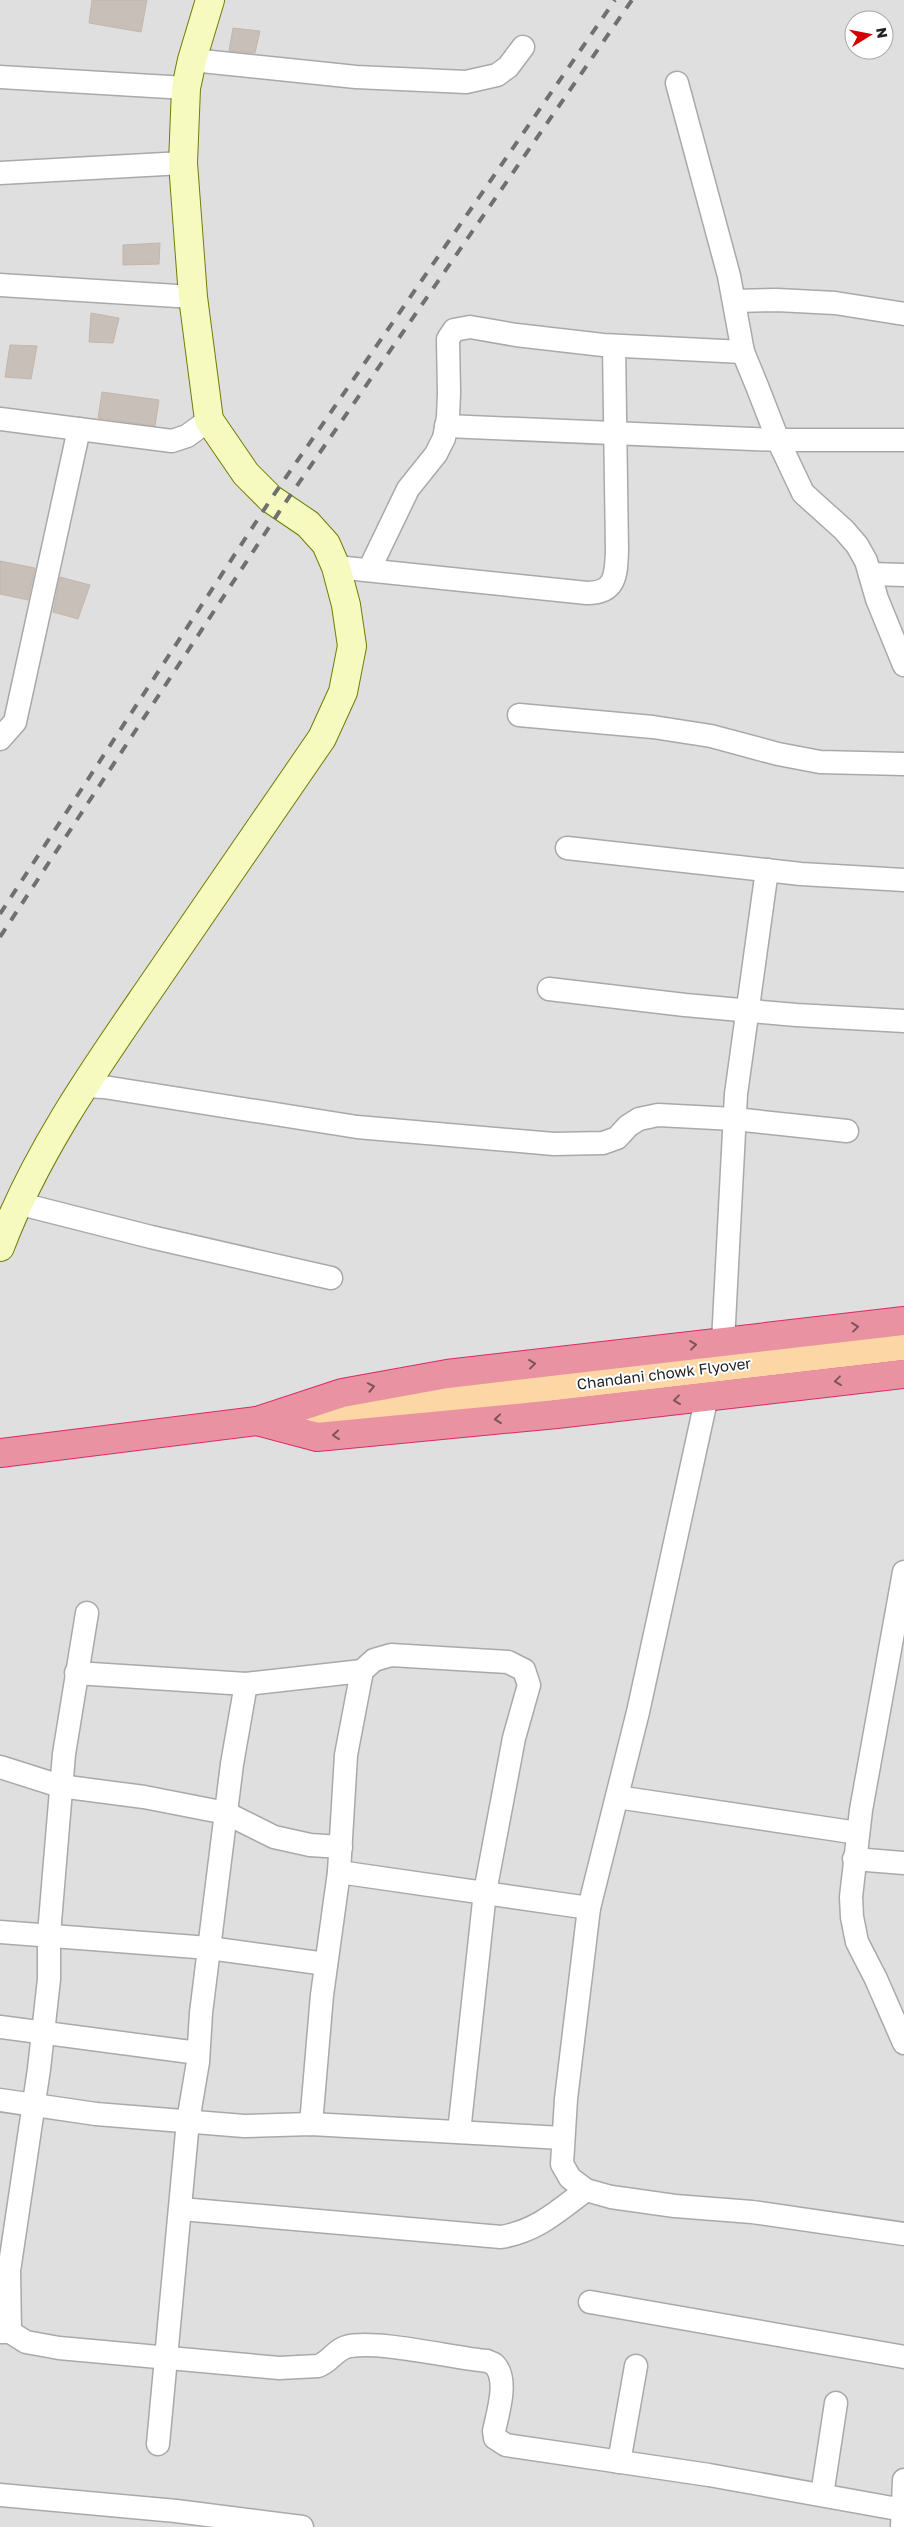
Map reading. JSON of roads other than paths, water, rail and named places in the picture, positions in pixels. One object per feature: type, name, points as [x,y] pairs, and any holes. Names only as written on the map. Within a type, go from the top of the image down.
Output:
[{"type":"highway","points":[[0,1453],[257,1421],[342,1393],[447,1374],[904,1321]]},
{"type":"highway","points":[[257,1421],[317,1437],[904,1374]]},
{"type":"main road","points":[[0,1247],[16,1203],[44,1150],[83,1086],[322,738],[343,692],[352,646],[346,605],[336,567],[326,544],[308,524],[271,499],[246,474],[209,420],[192,297],[183,163],[186,88],[192,60],[210,0]]},
{"type":"main road","name":"Chandani chowk Flyover","points":[[257,1421],[904,1346]]},
{"type":"street","points":[[192,60],[356,77],[466,82],[497,74],[508,66],[523,46]]},
{"type":"street","points":[[0,77],[186,88]]},
{"type":"street","points":[[678,83],[735,301],[744,352],[778,440],[803,493],[857,545],[870,574],[890,634],[904,665]]},
{"type":"street","points":[[0,174],[183,163]]},
{"type":"street","points":[[0,285],[192,297]]},
{"type":"street","points":[[735,301],[777,300],[835,303],[904,314]]},
{"type":"street","points":[[369,570],[408,489],[436,454],[446,426],[449,393],[448,339],[454,330],[470,327],[516,335],[614,346],[744,352]]},
{"type":"street","points":[[336,567],[547,590],[599,593],[609,587],[616,575],[614,346]]},
{"type":"street","points":[[0,418],[172,441],[187,436],[209,420]]},
{"type":"street","points":[[446,426],[778,440],[904,440]]},
{"type":"street","points":[[0,739],[8,721],[79,429]]},
{"type":"street","points":[[870,574],[904,575]]},
{"type":"street","points":[[519,715],[670,730],[711,736],[778,754],[820,762],[904,764]]},
{"type":"street","points":[[567,848],[767,870],[904,880]]},
{"type":"street","points":[[723,1342],[729,1254],[734,1119],[767,870]]},
{"type":"street","points":[[549,988],[748,1011],[904,1021]]},
{"type":"street","points":[[83,1086],[104,1087],[357,1128],[554,1144],[603,1143],[617,1138],[628,1126],[639,1119],[658,1115],[734,1119],[847,1131]]},
{"type":"street","points":[[16,1203],[150,1237],[331,1278]]},
{"type":"street","points":[[707,1396],[670,1557],[638,1712],[589,1908],[562,2138],[562,2164],[570,2178],[586,2190],[611,2197],[666,2205],[752,2212],[904,2234]]},
{"type":"street","points":[[904,1572],[854,1859],[851,1904],[857,1942],[876,1979],[904,2043]]},
{"type":"street","points":[[87,1613],[76,1673],[60,1786],[48,1934],[49,1979],[39,2069],[9,2271],[5,2332],[26,2342],[59,2348],[279,2368],[312,2367],[324,2364],[341,2349],[362,2346],[487,2361],[494,2364],[501,2375],[502,2384],[494,2431],[495,2438],[506,2445],[822,2495],[902,2518],[904,2480]]},
{"type":"street","points":[[76,1673],[246,1684],[362,1671],[374,1660],[390,1655],[508,1662],[524,1670],[528,1685],[514,1738],[485,1892],[459,2132]]},
{"type":"street","points":[[311,2124],[326,1964],[339,1872],[346,1755],[362,1671]]},
{"type":"street","points":[[158,2444],[188,2121],[198,2053],[232,1764],[246,1684]]},
{"type":"street","points":[[0,1767],[60,1786],[119,1793],[226,1813],[274,1837],[310,1845],[341,1846]]},
{"type":"street","points":[[617,1797],[858,1834]]},
{"type":"street","points":[[854,1859],[904,1864]]},
{"type":"street","points":[[339,1872],[589,1908]]},
{"type":"street","points":[[0,1932],[48,1934],[209,1948],[326,1964]]},
{"type":"street","points":[[0,2028],[198,2053]]},
{"type":"street","points":[[0,2100],[96,2114],[244,2126],[311,2124],[562,2138]]},
{"type":"street","points":[[181,2208],[501,2237],[522,2234],[586,2190]]},
{"type":"street","points":[[590,2302],[904,2357]]},
{"type":"street","points":[[619,2462],[636,2366]]},
{"type":"street","points":[[822,2495],[836,2403]]},
{"type":"street","points":[[0,2495],[158,2509],[302,2527]]},
{"type":"railway","points":[[0,914],[271,499],[615,0]]},
{"type":"railway","points":[[0,937],[283,506],[632,0]]}]
